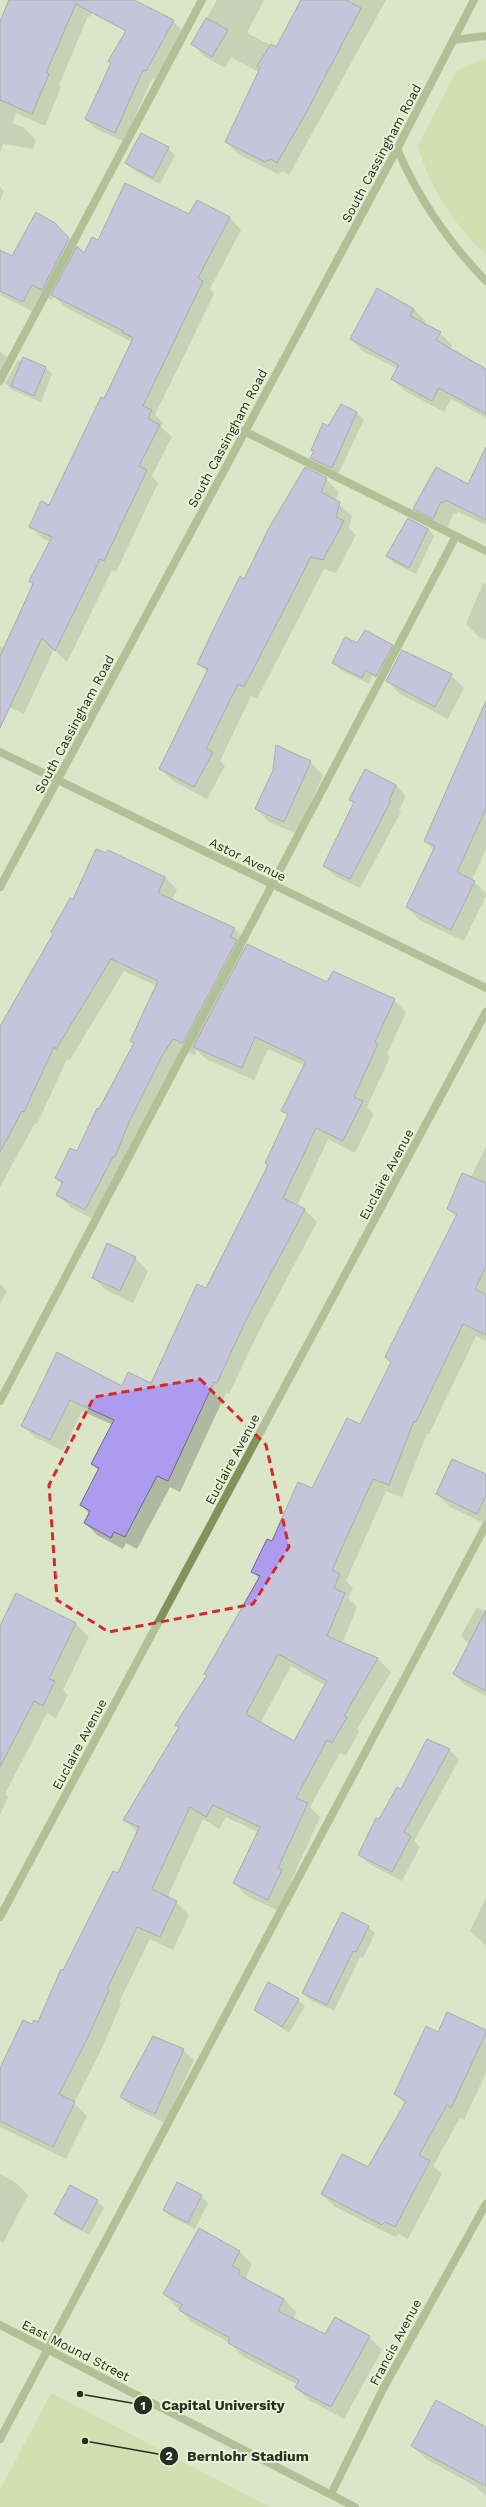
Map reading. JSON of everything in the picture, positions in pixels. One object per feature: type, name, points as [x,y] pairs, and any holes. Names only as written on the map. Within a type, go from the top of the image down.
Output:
[{"type":"street","points":[[0,380],[202,0]]},
{"type":"street","name":"South Cassingham Road","points":[[0,887],[244,431],[398,149],[474,0]]},
{"type":"street","points":[[453,40],[486,36]]},
{"type":"street","points":[[398,149],[438,224],[465,259],[486,281]]},
{"type":"street","points":[[244,431],[486,551]]},
{"type":"street","points":[[0,1401],[456,536]]},
{"type":"street","name":"Astor Avenue","points":[[0,752],[486,988]]},
{"type":"street","name":"Euclaire Avenue","points":[[0,1917],[486,1012]]},
{"type":"street","points":[[0,2439],[486,1525]]},
{"type":"street","name":"Francis Avenue","points":[[331,2494],[383,2389],[486,2204]]},
{"type":"street","name":"East Mound Street","points":[[0,2325],[354,2507]]},
{"type":"highlighted area","points":[[200,1379],[266,1445],[289,1547],[253,1604],[109,1632],[57,1600],[49,1485],[94,1397]]},
{"type":"green space","points":[[486,58],[486,256],[464,232],[444,205],[429,175],[418,145],[457,70]]},
{"type":"green space","points":[[51,2393],[270,2507],[0,2507],[0,2490]]},
{"type":"building","points":[[9,0],[134,0],[174,20],[146,71],[143,70],[115,133],[85,119],[111,63],[108,61],[126,31],[76,4],[46,73],[49,74],[32,114],[0,100],[0,21]]},
{"type":"building","points":[[301,0],[346,0],[361,8],[306,113],[277,163],[271,159],[265,162],[225,142],[260,68],[257,66],[271,44],[276,47]]},
{"type":"building","points":[[206,18],[228,30],[212,57],[191,44]]},
{"type":"building","points":[[141,133],[169,147],[153,178],[125,163]]},
{"type":"building","points":[[125,183],[189,214],[197,200],[230,217],[198,278],[203,281],[143,406],[152,410],[148,418],[160,425],[139,466],[147,470],[104,561],[100,559],[55,651],[42,638],[0,728],[0,656],[33,584],[29,581],[52,537],[29,527],[41,501],[49,505],[101,397],[104,399],[133,338],[122,332],[123,331],[51,295],[77,246],[84,253],[92,237],[98,240]]},
{"type":"building","points":[[36,212],[55,223],[69,238],[42,290],[32,285],[23,302],[0,291],[0,250],[12,256]]},
{"type":"building","points":[[377,288],[414,309],[410,316],[441,332],[436,340],[486,369],[486,414],[439,388],[432,401],[391,379],[399,365],[350,339]]},
{"type":"building","points":[[23,357],[46,367],[34,396],[11,386]]},
{"type":"building","points":[[341,404],[357,412],[332,468],[310,458],[314,451],[311,450],[323,423],[328,426]]},
{"type":"building","points":[[486,447],[486,520],[446,500],[444,503],[441,502],[433,519],[413,509],[436,467],[468,484]]},
{"type":"building","points":[[305,467],[327,478],[321,492],[340,502],[336,517],[344,521],[323,560],[311,557],[244,687],[238,684],[206,749],[213,752],[194,787],[159,769],[208,669],[197,664],[221,614],[240,576],[244,579],[269,528]]},
{"type":"building","points":[[408,518],[428,529],[409,568],[386,556]]},
{"type":"building","points":[[365,630],[393,645],[376,676],[365,670],[362,678],[332,663],[345,637],[357,643]]},
{"type":"building","points":[[402,650],[452,674],[435,707],[386,681]]},
{"type":"building","points":[[486,701],[486,809],[457,872],[475,881],[451,930],[406,907],[435,846],[424,841]]},
{"type":"building","points":[[276,745],[311,761],[284,822],[255,809],[273,770]]},
{"type":"building","points":[[365,769],[396,785],[389,800],[391,801],[350,879],[323,866],[354,802],[349,800]]},
{"type":"building","points":[[96,849],[106,853],[108,850],[165,877],[158,893],[235,928],[230,937],[237,940],[183,1043],[173,1039],[162,1056],[129,1122],[115,1157],[113,1157],[85,1210],[56,1195],[63,1182],[55,1178],[70,1148],[77,1151],[97,1108],[99,1109],[134,1043],[130,1041],[158,981],[111,959],[56,1049],[54,1047],[24,1112],[22,1111],[0,1152],[0,1026],[53,934],[51,932],[70,898],[73,899]]},
{"type":"building","points":[[247,944],[327,982],[333,971],[395,999],[375,1042],[378,1044],[354,1097],[363,1101],[343,1141],[316,1128],[283,1198],[305,1209],[247,1318],[217,1383],[214,1382],[168,1481],[157,1476],[125,1537],[114,1532],[111,1538],[84,1523],[90,1511],[80,1505],[99,1468],[91,1464],[114,1420],[70,1400],[50,1440],[21,1426],[57,1352],[122,1386],[128,1372],[151,1383],[197,1284],[206,1288],[268,1165],[265,1163],[288,1114],[281,1111],[306,1061],[255,1037],[242,1068],[193,1047]]},
{"type":"building","points":[[462,1173],[486,1183],[486,1267],[475,1289],[486,1295],[486,1335],[463,1324],[416,1422],[414,1421],[389,1485],[373,1479],[332,1570],[340,1574],[334,1588],[345,1593],[327,1636],[378,1658],[344,1716],[347,1717],[332,1743],[327,1740],[296,1798],[308,1803],[278,1868],[282,1870],[268,1900],[233,1883],[260,1827],[213,1805],[206,1817],[190,1807],[152,1889],[177,1901],[160,1937],[137,1927],[107,1989],[109,1990],[88,2037],[59,2094],[75,2102],[53,2147],[0,2121],[0,2068],[23,2020],[32,2024],[34,2020],[38,2022],[61,1969],[63,1970],[113,1871],[118,1873],[139,1827],[123,1820],[179,1727],[175,1725],[207,1675],[204,1674],[260,1576],[251,1572],[267,1539],[272,1541],[298,1482],[312,1488],[347,1418],[360,1424],[391,1362],[385,1357],[457,1214],[447,1209]],"holes":[[[278,1654],[327,1681],[294,1741],[246,1714]]]},
{"type":"building","points":[[107,1243],[136,1257],[120,1291],[92,1278]]},
{"type":"building","points":[[452,1459],[486,1474],[486,1495],[477,1514],[436,1494]]},
{"type":"building","points":[[16,1593],[76,1623],[49,1679],[55,1681],[43,1706],[34,1701],[0,1767],[0,1626]]},
{"type":"building","points":[[486,1610],[486,1691],[453,1674]]},
{"type":"building","points":[[427,1739],[450,1749],[404,1832],[411,1836],[392,1872],[358,1855],[376,1818],[379,1819],[397,1787],[401,1789]]},
{"type":"building","points":[[342,1912],[369,1926],[356,1952],[353,1951],[327,2005],[302,1993]]},
{"type":"building","points":[[268,1982],[299,1999],[282,2027],[254,2010]]},
{"type":"building","points":[[447,2012],[486,2030],[486,2033],[451,2108],[447,2105],[419,2155],[430,2161],[395,2227],[385,2222],[382,2225],[321,2194],[342,2154],[368,2167],[406,2101],[394,2094],[426,2026],[438,2032]]},
{"type":"building","points":[[153,2036],[184,2049],[155,2114],[120,2097]]},
{"type":"building","points":[[177,2182],[202,2195],[188,2223],[163,2210]]},
{"type":"building","points":[[70,2185],[98,2200],[82,2229],[54,2214]]},
{"type":"building","points":[[199,2228],[240,2251],[232,2266],[240,2270],[238,2275],[284,2299],[278,2311],[325,2334],[335,2317],[370,2336],[331,2407],[295,2388],[299,2380],[228,2343],[230,2338],[179,2310],[182,2304],[163,2294]]},
{"type":"building","points":[[436,2400],[486,2427],[486,2486],[411,2446]]},
{"type":"place","name":"Capital University","points":[[80,2394]]},
{"type":"place","name":"Bernlohr Stadium","points":[[85,2441]]}]
